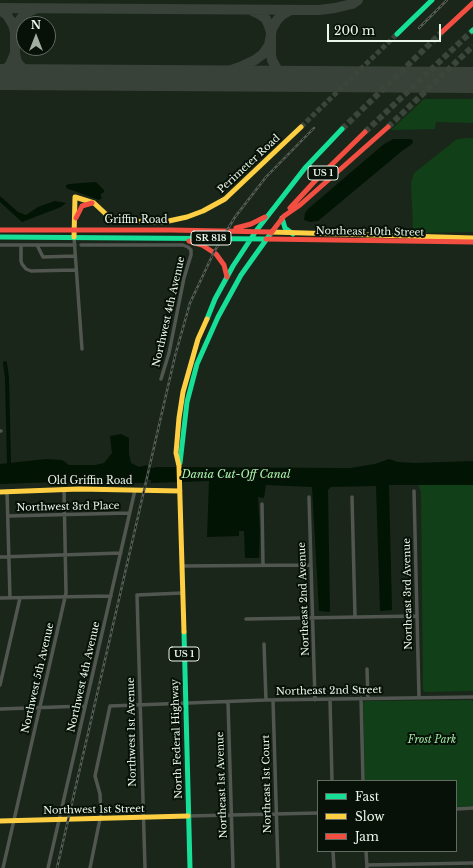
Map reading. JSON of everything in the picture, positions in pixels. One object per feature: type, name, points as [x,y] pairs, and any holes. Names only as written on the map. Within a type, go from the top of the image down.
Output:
[{"type":"main road","points":[[397,34],[432,0]]},
{"type":"main road","points":[[442,32],[473,3]]},
{"type":"main road","points":[[293,234],[285,228],[283,217],[300,205],[388,126]]},
{"type":"main road","name":"Perimeter Road","points":[[74,237],[75,197],[94,203],[112,218],[125,222],[164,222],[179,220],[195,215],[218,204],[232,193],[301,127]]},
{"type":"main road","name":"North Federal Highway","points":[[190,868],[180,484],[179,466],[176,453],[178,418],[183,392],[201,329],[227,277],[266,216],[305,168],[342,129]]},
{"type":"main road","name":"North Federal Highway","points":[[179,466],[187,402],[197,364],[212,329],[230,295],[246,268],[283,217],[316,181],[365,132]]},
{"type":"main road","points":[[74,221],[82,206],[94,203]]},
{"type":"main road","points":[[229,230],[251,224],[266,216]]},
{"type":"main road","name":"Griffin Road","points":[[0,230],[229,230],[271,232]]},
{"type":"main road","name":"Northeast 10th Street","points":[[271,232],[473,242]]},
{"type":"main road","name":"Griffin Road","points":[[0,237],[172,237],[266,239]]},
{"type":"main road","points":[[172,237],[198,243],[211,250],[222,262],[227,277]]},
{"type":"main road","name":"Northeast 10th Street","points":[[266,239],[442,240],[473,238]]},
{"type":"main road","name":"Old Griffin Road","points":[[0,492],[64,489],[180,491]]},
{"type":"main road","name":"Northwest 1st Street","points":[[0,821],[188,816]]},
{"type":"street","points":[[74,237],[82,349]]},
{"type":"street","points":[[0,245],[74,245]]},
{"type":"street","points":[[21,245],[22,264],[26,269],[31,271],[76,270]]},
{"type":"street","points":[[37,245],[43,257],[75,256]]},
{"type":"street","name":"Northwest 4th Avenue","points":[[81,245],[183,245],[190,249],[191,255],[184,278],[169,353],[161,379]]},
{"type":"street","points":[[191,360],[197,364]]},
{"type":"street","name":"Northwest 5th Avenue","points":[[2,868],[65,596],[64,489]]},
{"type":"street","name":"Northwest 4th Avenue","points":[[48,868],[135,490]]},
{"type":"street","points":[[7,491],[10,598]]},
{"type":"street","name":"Northeast 3rd Avenue","points":[[414,491],[419,698]]},
{"type":"street","name":"Northeast 2nd Avenue","points":[[309,497],[316,700]]},
{"type":"street","points":[[352,497],[355,617]]},
{"type":"street","points":[[262,504],[263,565]]},
{"type":"street","name":"Northwest 3rd Place","points":[[8,516],[129,513]]},
{"type":"street","points":[[0,557],[121,553]]},
{"type":"street","points":[[182,566],[311,565]]},
{"type":"street","name":"Northwest 1st Avenue","points":[[145,868],[142,818],[137,595],[182,593]]},
{"type":"street","points":[[0,598],[111,596]]},
{"type":"street","points":[[0,685],[20,598]]},
{"type":"street","points":[[246,619],[416,616]]},
{"type":"street","points":[[264,644],[266,700]]},
{"type":"street","points":[[366,669],[368,698]]},
{"type":"street","name":"Northeast 2nd Street","points":[[101,819],[100,794],[95,776],[110,706],[266,700],[473,697]]},
{"type":"street","points":[[361,698],[363,780]]},
{"type":"street","points":[[330,699],[332,780]]},
{"type":"street","name":"Northeast 1st Court","points":[[273,700],[278,868]]},
{"type":"street","name":"Northeast 1st Avenue","points":[[228,702],[233,868]]},
{"type":"street","points":[[0,709],[85,706]]},
{"type":"street","points":[[457,809],[473,808]]},
{"type":"street","points":[[188,816],[317,813]]},
{"type":"street","points":[[90,868],[101,819]]},
{"type":"street","points":[[333,852],[334,868]]},
{"type":"street","points":[[366,852],[367,866],[473,863]]},
{"type":"green space","points":[[424,99],[473,99],[473,123],[436,122],[435,129],[391,130]]},
{"type":"green space","points":[[473,138],[473,232],[419,233],[413,228],[411,183],[414,173],[457,139]]},
{"type":"green space","points":[[418,485],[473,485],[473,691],[425,692],[423,690],[421,492]]},
{"type":"green space","name":"Frost Park","points":[[472,700],[473,806],[457,807],[457,780],[365,780],[363,702]]},
{"type":"water","points":[[393,139],[411,139],[413,141],[412,144],[318,221],[310,222],[304,220],[305,213],[308,209],[384,144]]},
{"type":"water","points":[[96,182],[104,190],[104,192],[100,195],[102,198],[99,200],[66,188],[66,185],[69,184]]},
{"type":"water","points":[[0,196],[18,212],[26,215],[38,207],[55,201],[66,203],[61,207],[22,222],[0,202]]},
{"type":"water","name":"Dania Cut-Off Canal","points":[[121,434],[129,438],[129,454],[131,463],[139,467],[147,465],[154,468],[350,468],[375,464],[389,459],[398,462],[414,463],[473,461],[473,485],[389,485],[392,610],[380,611],[376,486],[331,487],[328,490],[330,612],[319,611],[312,487],[266,485],[264,498],[258,497],[260,531],[259,558],[245,558],[244,531],[239,531],[239,536],[207,537],[209,481],[151,483],[151,480],[145,479],[144,483],[60,482],[0,484],[0,464],[46,459],[62,460],[69,465],[95,465],[104,463],[112,453],[110,436]]},
{"type":"waterway","points":[[5,363],[7,378],[9,463]]},
{"type":"taxiway","points":[[0,8],[319,10],[352,4],[358,0]]},
{"type":"taxiway","points":[[15,34],[16,25],[22,17],[35,9]]},
{"type":"taxiway","points":[[0,10],[7,15],[13,25],[15,32],[15,53],[17,62],[26,72],[43,78]]},
{"type":"taxiway","points":[[250,10],[266,19],[271,33],[272,60],[277,69],[288,77],[305,79]]},
{"type":"taxiway","points":[[183,79],[219,74],[255,60],[263,54],[269,45],[272,29],[277,20],[291,10]]},
{"type":"taxiway","points":[[0,74],[10,65],[15,53]]},
{"type":"taxiway","points":[[440,80],[473,75]]},
{"type":"runway","points":[[0,77],[473,80]]},
{"type":"tunnel","points":[[365,132],[472,31]]},
{"type":"tunnel","points":[[342,129],[442,32]]},
{"type":"tunnel","points":[[301,127],[397,34]]},
{"type":"tunnel","points":[[388,127],[473,46]]},
{"type":"railway","points":[[419,28],[447,0]]},
{"type":"railway","points":[[57,868],[175,356],[190,303],[214,252],[235,217],[266,177],[314,128]]},
{"type":"traffic: fast","points":[[397,34],[432,0]]},
{"type":"traffic: fast","points":[[207,319],[215,299],[233,266],[256,231],[305,168],[342,129]]},
{"type":"traffic: fast","points":[[282,218],[285,228],[293,234]]},
{"type":"traffic: fast","points":[[180,463],[187,402],[197,364],[218,317],[241,275],[271,233]]},
{"type":"traffic: fast","points":[[0,237],[266,239]]},
{"type":"traffic: fast","points":[[184,632],[190,868]]},
{"type":"traffic: slow","points":[[74,237],[75,197],[94,203],[109,217],[121,221],[164,222],[187,217],[203,211],[225,199],[301,127]]},
{"type":"traffic: slow","points":[[271,232],[473,238]]},
{"type":"traffic: slow","points":[[184,632],[179,466],[176,453],[183,392],[198,339],[207,319]]},
{"type":"traffic: slow","points":[[0,492],[79,489],[180,491]]},
{"type":"traffic: slow","points":[[0,821],[188,816]]},
{"type":"traffic: jam","points":[[442,32],[473,3]]},
{"type":"traffic: jam","points":[[271,233],[284,216],[300,205],[388,127]]},
{"type":"traffic: jam","points":[[290,208],[365,132]]},
{"type":"traffic: jam","points":[[76,218],[82,206],[92,203]]},
{"type":"traffic: jam","points":[[236,228],[251,224],[265,217]]},
{"type":"traffic: jam","points":[[0,230],[171,230],[271,232]]},
{"type":"traffic: jam","points":[[266,239],[473,242]]},
{"type":"traffic: jam","points":[[189,241],[202,245],[216,254],[224,265],[227,277]]}]
